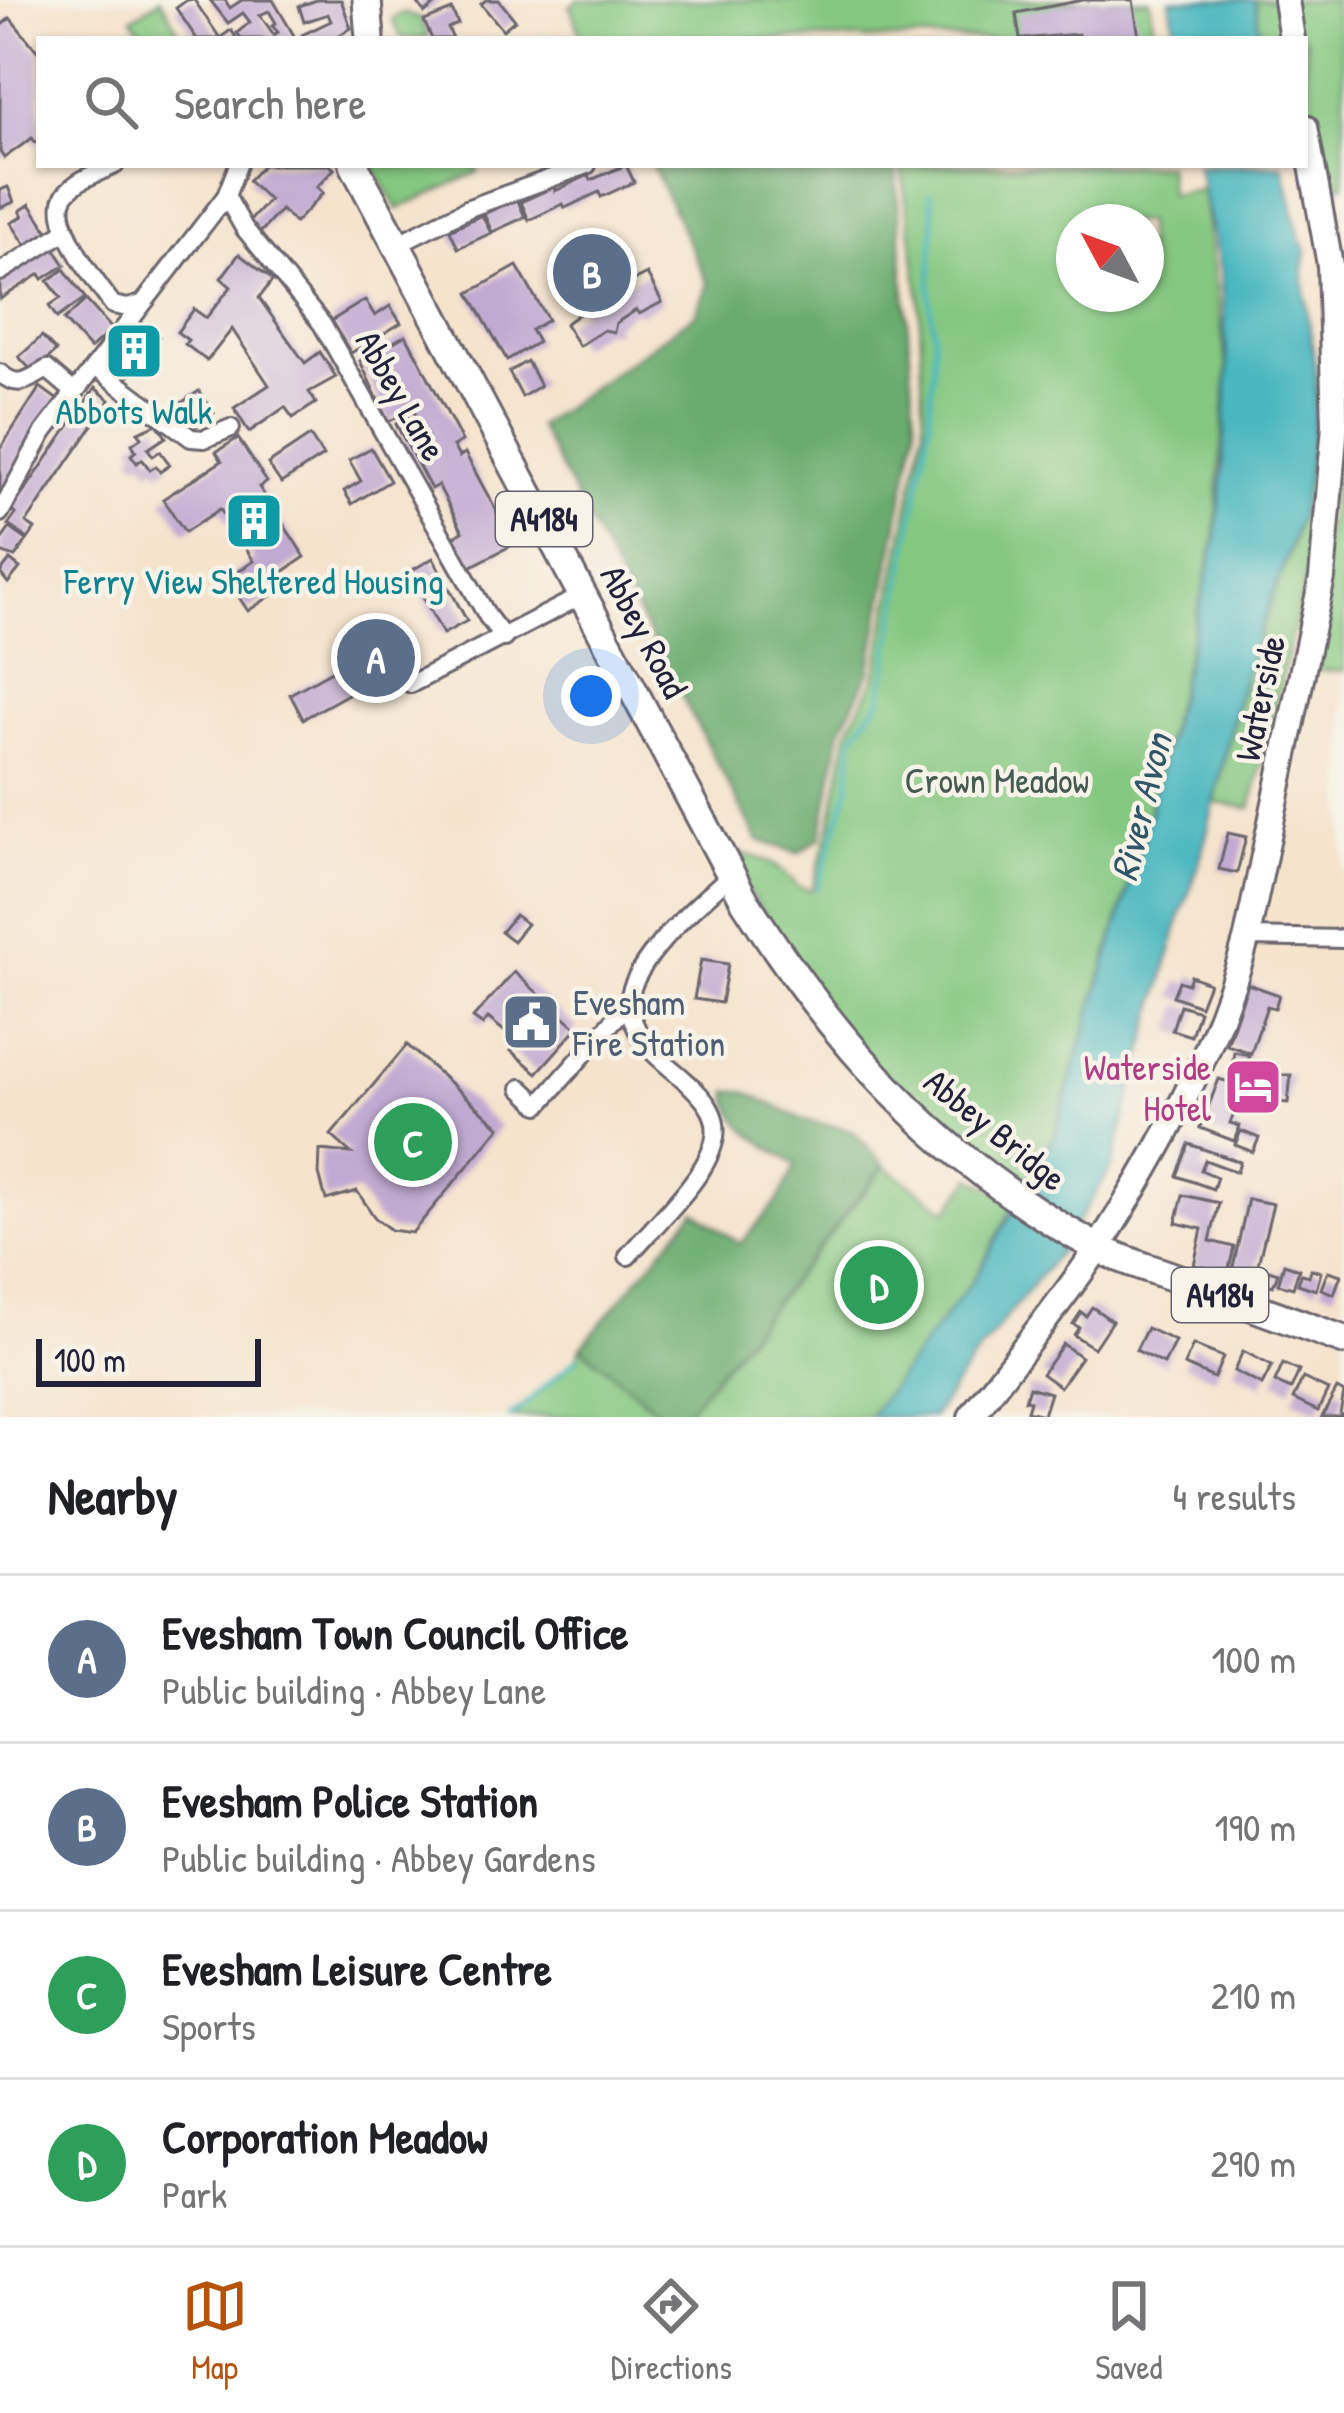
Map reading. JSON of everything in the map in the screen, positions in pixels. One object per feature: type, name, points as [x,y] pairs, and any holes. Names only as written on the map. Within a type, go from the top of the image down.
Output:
[{"type":"main road","points":[[1286,0],[1292,36]]},
{"type":"main road","points":[[357,36],[368,3]]},
{"type":"main road","points":[[368,3],[370,36]]},
{"type":"main road","name":"Waterside","points":[[971,1417],[1094,1246],[1200,1070],[1247,937],[1322,578],[1335,425],[1330,265],[1308,144]]},
{"type":"main road","name":"Abbey Road","points":[[356,168],[732,874],[796,981],[857,1057]]},
{"type":"main road","name":"Abbey Bridge","points":[[857,1057],[984,1175],[1094,1246]]},
{"type":"main road","name":"A4184","points":[[1094,1246],[1344,1340]]},
{"type":"street","points":[[110,168],[67,193],[60,214],[113,305],[122,330]]},
{"type":"street","points":[[0,513],[44,432],[226,196],[237,168]]},
{"type":"street","points":[[397,244],[469,208],[579,168]]},
{"type":"street","name":"Abbey Lane","points":[[226,196],[244,228],[322,324],[504,638]]},
{"type":"street","points":[[0,272],[67,231]]},
{"type":"street","points":[[113,305],[142,304]]},
{"type":"street","points":[[95,367],[190,444],[231,428]]},
{"type":"street","points":[[0,373],[18,384],[47,369],[74,392]]},
{"type":"street","points":[[411,685],[585,594]]},
{"type":"street","points":[[521,1088],[539,1105],[628,1004],[634,982],[659,946],[732,874]]},
{"type":"street","points":[[1247,937],[1344,939]]},
{"type":"street","points":[[628,1004],[643,1040],[708,1103],[716,1121],[715,1141],[706,1162],[628,1256]]},
{"type":"green space","points":[[160,0],[181,36],[144,36],[132,18]]},
{"type":"green space","points":[[578,0],[1150,0],[1155,36],[581,36],[570,6]]},
{"type":"green space","points":[[1255,0],[1334,0],[1344,67],[1344,184],[1316,192],[1308,152],[1308,36],[1261,36]]},
{"type":"green space","points":[[402,13],[420,19],[427,36],[400,36],[392,19]]},
{"type":"green space","points":[[374,168],[477,168],[478,172],[398,209]]},
{"type":"green space","points":[[653,168],[895,168],[916,430],[869,673],[841,729],[821,837],[798,853],[758,840],[538,426],[696,314],[708,284]]},
{"type":"green space","name":"Crown Meadow","points":[[901,168],[1167,168],[1169,195],[1202,189],[1227,369],[1215,539],[1142,840],[1053,1137],[1019,1195],[859,1055],[723,853],[765,860],[798,887],[812,890],[831,824],[848,730],[875,678],[924,428],[919,291]]},
{"type":"green space","points":[[1317,386],[1324,386],[1311,555],[1251,808],[1214,803],[1244,677],[1292,544],[1308,474]]},
{"type":"green space","points":[[1344,424],[1344,671],[1304,670]]},
{"type":"green space","points":[[729,1091],[745,1091],[804,1120],[852,1130],[885,1165],[682,1417],[665,1417],[581,1347],[695,1211],[740,1244],[778,1201],[796,1165],[742,1125],[730,1104]]},
{"type":"green space","points":[[885,1166],[948,1211],[972,1177],[1015,1203],[978,1273],[869,1417],[682,1417]]},
{"type":"green space","points":[[581,1347],[665,1417],[510,1417],[577,1358]]},
{"type":"water","points":[[1170,0],[1255,0],[1261,36],[1176,36]]},
{"type":"water","points":[[1198,168],[1284,168],[1300,239],[1307,250],[1304,276],[1315,371],[1304,494],[1244,676],[1201,856],[1112,1167],[1062,1248],[933,1417],[869,1417],[978,1273],[1054,1137],[1143,840],[1216,539],[1228,369],[1220,268]]},
{"type":"building","points":[[194,0],[219,36],[195,36],[176,8]]},
{"type":"building","points":[[210,0],[225,0],[230,8],[242,0],[273,0],[294,36],[240,36],[237,33],[250,22],[243,13],[228,23]],"holes":[[[269,11],[276,23],[272,26],[278,32],[274,35],[260,15]]]},
{"type":"building","points":[[341,0],[351,28],[338,36],[302,36],[331,21],[328,14],[304,22],[299,6]]},
{"type":"building","points":[[441,0],[425,13],[418,4]]},
{"type":"building","points":[[499,0],[515,20],[503,30],[481,4]]},
{"type":"building","points":[[1083,0],[1133,0],[1139,36],[1020,36],[1016,13]]},
{"type":"building","points":[[452,10],[458,24],[448,28],[452,36],[431,36],[424,21]]},
{"type":"building","points":[[10,18],[36,49],[36,143],[32,138],[4,158],[0,152],[0,21],[3,24]]},
{"type":"building","points":[[260,168],[334,169],[317,187],[323,193],[295,223],[281,210],[259,234],[248,223],[269,200],[248,181]]},
{"type":"building","points":[[627,168],[634,182],[529,220],[521,202],[589,175],[591,180]]},
{"type":"building","points":[[8,187],[14,202],[0,208],[0,190]]},
{"type":"building","points":[[517,199],[525,217],[492,232],[484,214]]},
{"type":"building","points":[[30,204],[51,236],[29,250],[11,223]]},
{"type":"building","points":[[482,215],[491,233],[458,248],[450,230]]},
{"type":"building","points":[[52,245],[65,265],[43,279],[40,274],[0,299],[0,277]]},
{"type":"building","points":[[239,254],[273,280],[259,298],[305,363],[320,352],[336,377],[309,392],[316,403],[293,418],[285,407],[249,432],[234,408],[269,385],[232,329],[207,361],[177,332],[194,309],[206,318],[231,287],[221,278]]},
{"type":"building","points":[[517,266],[548,320],[531,330],[538,342],[507,360],[469,293]]},
{"type":"building","points":[[64,269],[85,298],[57,318],[49,306],[61,298],[48,281]]},
{"type":"building","points":[[647,274],[662,302],[639,314],[636,310],[616,323],[614,332],[604,330],[579,346],[565,324],[583,311],[578,304]]},
{"type":"building","points":[[86,300],[112,329],[90,349],[64,320]]},
{"type":"building","points":[[365,300],[375,316],[390,306],[401,323],[351,353],[331,321]]},
{"type":"building","name":"Abbots Walk","points":[[141,323],[159,337],[125,380],[107,366]]},
{"type":"building","points":[[406,335],[462,441],[453,446],[459,457],[465,453],[514,544],[470,567],[454,537],[463,532],[438,485],[431,489],[396,424],[408,417],[420,440],[428,437],[410,404],[410,410],[388,422],[360,361]]},
{"type":"building","points":[[42,336],[56,351],[33,372],[19,357]]},
{"type":"building","points":[[527,361],[540,386],[522,397],[509,372]]},
{"type":"building","points":[[40,387],[58,400],[0,497],[0,449]]},
{"type":"building","points":[[95,388],[110,400],[26,523],[35,529],[28,539],[8,525],[16,514],[11,511]]},
{"type":"building","points":[[199,391],[214,413],[193,428],[178,405]]},
{"type":"building","points":[[157,424],[166,437],[148,449],[153,456],[160,451],[170,465],[160,472],[156,466],[150,470],[142,459],[137,463],[131,455],[136,451],[132,444],[142,437],[138,432]]},
{"type":"building","points":[[310,436],[323,456],[281,483],[268,464]]},
{"type":"building","name":"Ferry View Sheltered Housing","points":[[238,438],[267,482],[259,487],[305,557],[274,578],[281,589],[248,611],[227,579],[254,561],[220,509],[185,532],[163,499],[222,461],[216,452]]},
{"type":"building","points":[[371,448],[390,481],[352,504],[344,491],[361,481],[349,460]]},
{"type":"building","points":[[10,528],[27,540],[15,557],[0,552],[0,542]]},
{"type":"building","points":[[433,558],[467,621],[443,634],[409,572]]},
{"type":"building","points":[[10,560],[20,568],[8,583],[0,573]]},
{"type":"building","points":[[390,640],[404,664],[366,685],[353,660]]},
{"type":"building","points":[[348,662],[361,687],[303,719],[290,694]]},
{"type":"building","points":[[1228,833],[1246,837],[1237,873],[1219,869]]},
{"type":"building","points":[[515,915],[527,924],[513,941],[501,932]]},
{"type":"building","points":[[701,960],[728,964],[721,1003],[694,999]]},
{"type":"building","name":"Evesham Fire Station","points":[[514,972],[577,1028],[537,1073],[511,1051],[519,1043],[488,1018],[483,1025],[473,1018]]},
{"type":"building","points":[[1191,976],[1209,983],[1200,1006],[1173,996],[1179,981],[1188,984]]},
{"type":"building","points":[[1248,984],[1279,995],[1275,1008],[1267,1006],[1251,1053],[1227,1045]]},
{"type":"building","points":[[1180,1005],[1199,1011],[1191,1036],[1172,1030]]},
{"type":"building","points":[[407,1045],[500,1127],[412,1233],[391,1230],[375,1218],[357,1191],[326,1200],[319,1174],[320,1150],[351,1153],[331,1135]]},
{"type":"building","name":"Waterside Hotel","points":[[1234,1052],[1249,1055],[1246,1075],[1291,1075],[1288,1103],[1250,1100],[1251,1094],[1242,1093],[1230,1123],[1240,1126],[1234,1141],[1200,1128],[1219,1079],[1229,1082]]},
{"type":"building","points":[[1241,1131],[1259,1138],[1253,1152],[1235,1145]]},
{"type":"building","points":[[1189,1144],[1240,1162],[1237,1172],[1205,1160],[1201,1170],[1217,1177],[1213,1189],[1177,1176]]},
{"type":"building","points":[[1183,1195],[1219,1203],[1210,1241],[1234,1247],[1228,1273],[1194,1265],[1202,1229],[1176,1223]]},
{"type":"building","points":[[1248,1199],[1273,1204],[1254,1280],[1231,1276]]},
{"type":"building","points":[[1284,1264],[1299,1269],[1293,1288],[1278,1284]]},
{"type":"building","points":[[1263,1268],[1278,1273],[1273,1286],[1258,1282]]},
{"type":"building","points":[[1311,1269],[1321,1272],[1316,1290],[1298,1284],[1301,1274],[1309,1276]]},
{"type":"building","points":[[1328,1271],[1341,1275],[1334,1294],[1321,1289]]},
{"type":"building","points":[[1092,1307],[1112,1321],[1094,1348],[1074,1335],[1079,1327],[1073,1324],[1081,1312],[1086,1316]]},
{"type":"building","points":[[1147,1328],[1175,1341],[1164,1364],[1136,1350]]},
{"type":"building","points":[[1063,1344],[1081,1357],[1060,1387],[1042,1374]]},
{"type":"building","points":[[1193,1345],[1223,1357],[1214,1378],[1184,1365]]},
{"type":"building","points":[[1243,1351],[1272,1366],[1262,1385],[1234,1371]]},
{"type":"building","points":[[1283,1364],[1299,1371],[1291,1389],[1275,1382]]},
{"type":"building","points":[[1303,1378],[1328,1390],[1318,1411],[1293,1399]]},
{"type":"building","points":[[1029,1387],[1050,1393],[1043,1415],[1027,1411]]},
{"type":"building","points":[[1337,1389],[1344,1393],[1340,1414],[1344,1417],[1322,1417]]},
{"type":"waterway","points":[[818,888],[849,786],[853,736],[881,699],[930,421],[934,353],[930,193]]},
{"type":"waterway","points":[[1339,247],[1344,247]]},
{"type":"waterway","points":[[510,1417],[577,1358]]},
{"type":"place","name":"Evesham Police Station","points":[[592,273]]},
{"type":"place","name":"Abbots Walk","points":[[134,351]]},
{"type":"place","name":"Ferry View Sheltered Housing","points":[[254,521]]},
{"type":"place","name":"Evesham Town Council Office","points":[[376,658]]},
{"type":"place","name":"Evesham Fire Station","points":[[531,1022]]},
{"type":"place","name":"Waterside Hotel","points":[[1253,1087]]},
{"type":"place","name":"Evesham Leisure Centre","points":[[413,1142]]},
{"type":"place","name":"Corporation Meadow","points":[[879,1285]]},
{"type":"water label","name":"River Avon","points":[[1140,807]]}]
